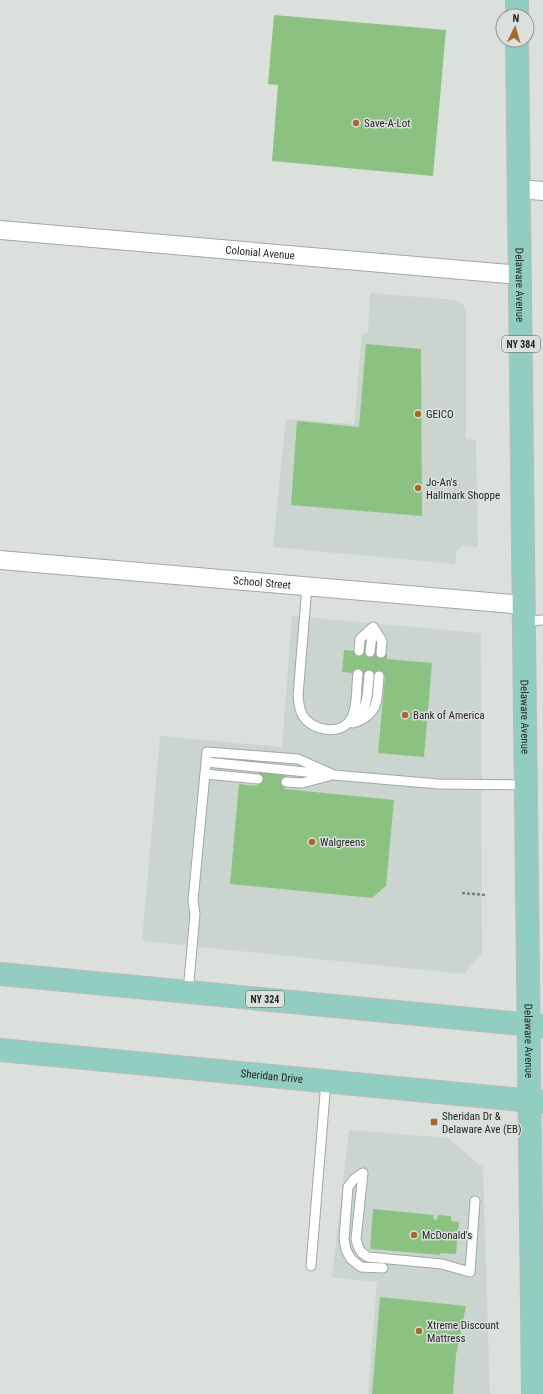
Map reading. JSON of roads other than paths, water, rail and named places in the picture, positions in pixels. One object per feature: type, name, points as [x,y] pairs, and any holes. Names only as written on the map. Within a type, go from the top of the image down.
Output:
[{"type":"main road","name":"Delaware Avenue","points":[[517,48],[520,275],[531,615],[527,785],[536,1025],[533,1394]]},
{"type":"main road","name":"NY 324","points":[[0,974],[536,1025]]},
{"type":"main road","name":"Sheridan Drive","points":[[0,1050],[536,1101]]},
{"type":"street","points":[[519,189],[543,191]]},
{"type":"street","name":"Colonial Avenue","points":[[0,230],[520,275]]},
{"type":"street","name":"School Street","points":[[0,560],[307,586],[531,615]]},
{"type":"lane","points":[[307,586],[298,696],[299,707],[304,718],[315,727],[332,730],[363,719],[374,709],[377,701],[379,676]]},
{"type":"lane","points":[[359,651],[360,639],[373,626]]},
{"type":"lane","points":[[370,652],[373,626]]},
{"type":"lane","points":[[373,626],[382,641],[381,653]]},
{"type":"lane","points":[[342,727],[350,721],[355,711],[358,674]]},
{"type":"lane","points":[[353,723],[366,706],[369,675]]},
{"type":"lane","points":[[188,992],[195,914],[193,901],[207,752],[298,759],[334,774]]},
{"type":"lane","points":[[206,762],[438,784],[527,785]]},
{"type":"lane","points":[[205,774],[258,779]]},
{"type":"lane","points":[[286,782],[302,783],[334,774]]},
{"type":"lane","points":[[311,1266],[326,1081]]},
{"type":"lane","points":[[383,1268],[362,1267],[351,1259],[346,1250],[344,1239],[348,1187],[354,1179],[363,1173],[356,1239],[358,1248],[362,1254],[368,1257],[442,1264],[470,1272],[475,1201]]},
{"type":"place","name":"Save-A-Lot","points":[[356,123]]},
{"type":"place","name":"GEICO","points":[[418,414]]},
{"type":"place","name":"Jo-An's Hallmark Shoppe","points":[[418,488]]},
{"type":"place","name":"Bank of America","points":[[405,715]]},
{"type":"place","name":"Walgreens","points":[[312,842]]},
{"type":"place","name":"Sheridan Dr & Delaware Ave (EB)","points":[[434,1122]]},
{"type":"place","name":"McDonald's","points":[[414,1235]]},
{"type":"place","name":"Xtreme Discount Mattress","points":[[419,1331]]}]
